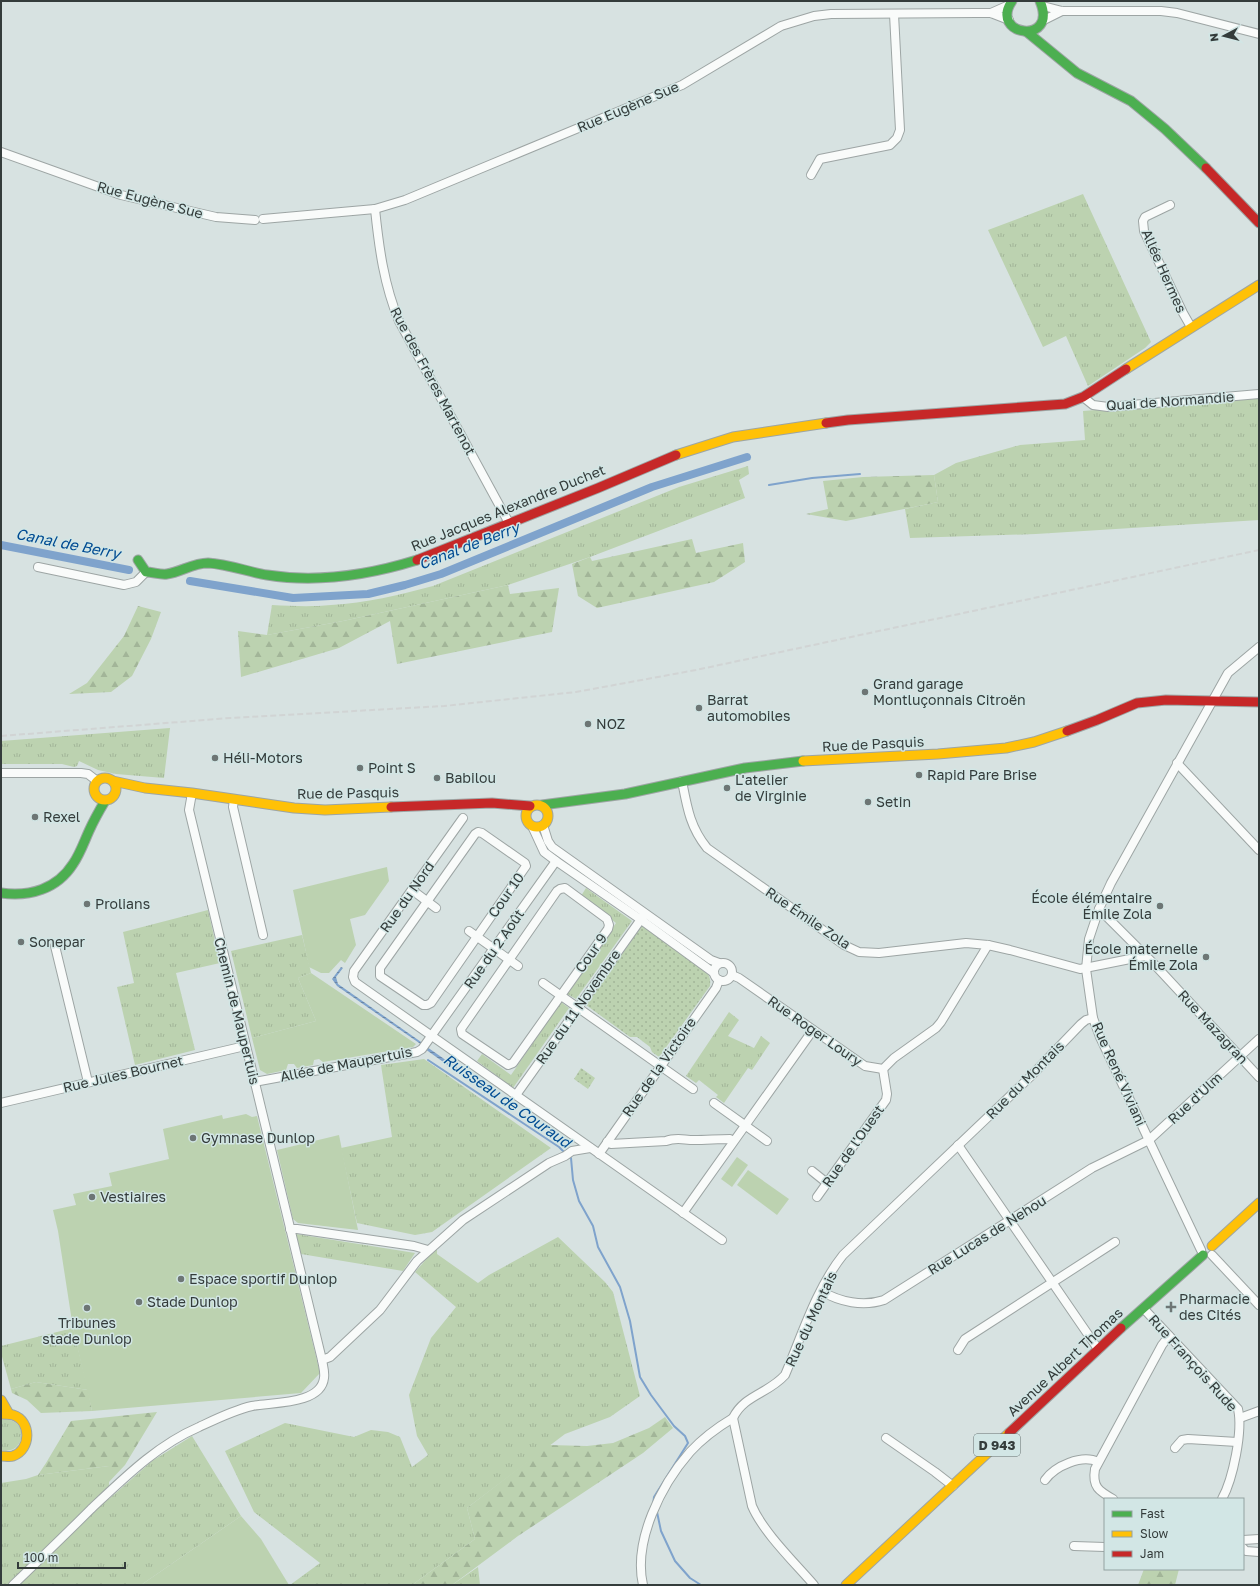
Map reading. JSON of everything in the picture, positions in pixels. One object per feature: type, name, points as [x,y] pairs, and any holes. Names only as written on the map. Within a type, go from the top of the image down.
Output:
[{"type":"main road","points":[[1010,3],[1007,13],[1013,27],[1027,32],[1070,69],[1086,79],[1129,100],[1160,124],[1189,150],[1259,223]]},
{"type":"main road","points":[[1042,3],[1045,11],[1041,23],[1045,40],[1055,56]]},
{"type":"main road","points":[[1027,32],[1041,23]]},
{"type":"main road","points":[[1083,397],[1259,285]]},
{"type":"main road","name":"Rue Jacques Alexandre Duchet","points":[[146,572],[166,574],[193,565],[208,563],[284,577],[303,578],[364,574],[384,570],[421,559],[598,488],[677,454],[713,442],[752,434],[848,420],[1053,406],[1065,404],[1083,397]]},
{"type":"main road","points":[[138,560],[146,572]]},
{"type":"main road","name":"Rue de Pasquis","points":[[542,805],[625,794],[745,768],[792,762],[938,754],[1006,748],[1034,742],[1060,734],[1137,703],[1166,700],[1259,702]]},
{"type":"main road","points":[[107,778],[113,781],[116,787],[115,794],[111,799],[101,799],[95,795],[94,788],[97,781],[107,778]]},
{"type":"main road","name":"Rue de Pasquis","points":[[113,781],[145,788],[192,793],[273,806],[325,810],[456,803],[505,803],[530,806]]},
{"type":"main road","name":"Rue de Pasquis","points":[[115,794],[145,788]]},
{"type":"main road","points":[[1,893],[19,894],[37,892],[57,882],[69,871],[74,863],[101,799]]},
{"type":"main road","name":"Rue de Pasquis","points":[[548,816],[563,805],[577,800]]},
{"type":"main road","points":[[505,803],[525,816]]},
{"type":"main road","points":[[536,804],[542,805],[547,810],[548,816],[543,825],[536,827],[532,826],[527,822],[525,816],[527,809],[536,804]]},
{"type":"main road","name":"Avenue Albert Thomas","points":[[846,1585],[954,1486],[1098,1349],[1207,1252],[1259,1202]]},
{"type":"main road","points":[[1,1400],[5,1414],[16,1416],[22,1420],[28,1434],[27,1442],[18,1454],[11,1457],[1,1456]]},
{"type":"street","name":"Rue Eugène Sue","points":[[991,13],[1010,3]]},
{"type":"street","points":[[1042,3],[1062,11],[1161,11],[1259,34]]},
{"type":"street","points":[[1041,23],[1062,11]]},
{"type":"street","name":"Rue Eugène Sue","points":[[1,152],[121,195],[216,217],[259,220],[375,209],[412,198],[682,85],[781,26],[814,16],[991,13],[1009,20]]},
{"type":"street","points":[[811,175],[820,160],[890,145],[897,138],[900,130],[894,14]]},
{"type":"street","name":"Allée Hermes","points":[[1170,205],[1145,217],[1143,221],[1144,231],[1183,314],[1191,327]]},
{"type":"street","name":"Rue des Frères Martenot","points":[[375,209],[384,274],[397,316],[509,523]]},
{"type":"street","name":"Quai de Normandie","points":[[1083,397],[1093,405],[1106,407],[1259,394]]},
{"type":"street","points":[[38,567],[124,584],[136,582],[146,572]]},
{"type":"street","name":"Rue René Viviani","points":[[1258,1303],[1207,1252],[1149,1140],[1100,1037],[1094,1018],[1086,968],[1089,939],[1099,909],[1111,883],[1228,673],[1259,647]]},
{"type":"street","points":[[1177,763],[1259,850]]},
{"type":"street","points":[[1,773],[81,773],[88,774],[97,781]]},
{"type":"street","name":"Rue Émile Zola","points":[[682,781],[691,821],[698,837],[707,848],[844,945],[859,952],[879,953],[966,943],[988,945],[1080,969],[1145,956]]},
{"type":"street","name":"Chemin de Maupertuis","points":[[13,1585],[129,1473],[161,1448],[191,1430],[229,1414],[253,1406],[305,1398],[313,1394],[324,1380],[322,1360],[189,810],[192,793]]},
{"type":"street","points":[[234,799],[233,807],[263,935]]},
{"type":"street","name":"Rue du Nord","points":[[432,1036],[355,982],[353,977],[354,971],[463,818]]},
{"type":"street","name":"Rue Roger Loury","points":[[543,825],[548,841],[552,847],[643,916],[714,973],[719,980]]},
{"type":"street","name":"Rue Roger Loury","points":[[532,826],[544,852],[556,861],[711,960],[728,964],[732,969],[732,975],[865,1066],[883,1069]]},
{"type":"street","name":"Cour 10","points":[[478,832],[482,833],[525,863],[526,866],[477,936],[431,1003],[427,1005],[423,1005],[380,976],[380,968],[475,834],[478,832]]},
{"type":"street","name":"Rue du 2 Août","points":[[432,1036],[556,861]]},
{"type":"street","name":"Cour 9","points":[[560,888],[565,888],[607,919],[609,925],[608,929],[511,1065],[508,1065],[462,1034],[461,1029],[509,959],[560,888]]},
{"type":"street","points":[[412,890],[436,908]]},
{"type":"street","name":"Rue Mazagran","points":[[1099,909],[1159,970],[1259,1077]]},
{"type":"street","name":"Rue du 11 Novembre","points":[[516,1095],[643,916]]},
{"type":"street","points":[[469,931],[518,966]]},
{"type":"street","points":[[883,1069],[894,1058],[936,1028],[988,945]]},
{"type":"street","points":[[55,946],[88,1082]]},
{"type":"street","points":[[714,973],[715,967],[719,963]]},
{"type":"street","points":[[719,980],[726,981],[732,975]]},
{"type":"street","name":"Rue de la Victoire","points":[[599,1154],[716,988],[719,980]]},
{"type":"street","points":[[543,983],[693,1089]]},
{"type":"street","name":"Rue du Montais","points":[[643,1585],[641,1576],[643,1544],[651,1518],[662,1494],[680,1465],[691,1451],[733,1418],[738,1409],[746,1402],[778,1383],[785,1375],[822,1291],[843,1255],[1030,1077],[1081,1024],[1086,1020],[1094,1018]]},
{"type":"street","points":[[683,1213],[812,1030]]},
{"type":"street","points":[[432,1036],[722,1240]]},
{"type":"street","name":"Allée de Maupertuis","points":[[254,1082],[417,1052],[422,1049],[432,1036]]},
{"type":"street","name":"Rue d'Ulm","points":[[1149,1140],[1259,1039]]},
{"type":"street","name":"Rue Jules Bournet","points":[[1,1103],[245,1046]]},
{"type":"street","name":"Rue de l'Ouest","points":[[817,1197],[886,1100],[887,1094],[883,1069]]},
{"type":"street","points":[[714,1103],[767,1141]]},
{"type":"street","points":[[607,1142],[611,1144],[666,1141],[684,1138],[692,1140],[730,1139],[733,1141]]},
{"type":"street","name":"Rue Lucas de Nehou","points":[[822,1291],[840,1300],[853,1302],[874,1304],[884,1300],[1092,1168],[1149,1140]]},
{"type":"street","points":[[958,1145],[1098,1349]]},
{"type":"street","points":[[322,1360],[330,1357],[377,1314],[417,1260],[463,1220],[502,1192],[549,1163],[568,1154],[590,1148]]},
{"type":"street","points":[[812,1171],[827,1183]]},
{"type":"street","points":[[290,1229],[406,1245],[428,1250]]},
{"type":"street","points":[[958,1350],[965,1339],[1115,1242]]},
{"type":"street","name":"Rue François Rude","points":[[1144,1309],[1238,1410],[1240,1418]]},
{"type":"street","points":[[1111,1498],[1100,1491],[1095,1485],[1093,1477],[1095,1469],[1162,1345],[1169,1336]]},
{"type":"street","points":[[1222,1498],[1234,1464],[1240,1418],[1259,1411]]},
{"type":"street","points":[[733,1418],[752,1506],[769,1533],[814,1585]]},
{"type":"street","points":[[886,1438],[954,1486]]},
{"type":"street","points":[[1175,1448],[1182,1440],[1188,1439],[1237,1442]]},
{"type":"street","points":[[1044,1480],[1049,1474],[1075,1460],[1091,1458],[1098,1462]]},
{"type":"street","points":[[1244,1540],[1259,1539]]},
{"type":"street","points":[[1074,1546],[1104,1547]]},
{"type":"street","points":[[1244,1549],[1246,1551],[1259,1552]]},
{"type":"green space","points":[[1083,194],[1151,342],[1145,348],[1088,386],[1066,336],[1043,347],[988,230]]},
{"type":"green space","points":[[1259,397],[1259,520],[1036,534],[910,538],[905,509],[938,502],[934,475],[956,463],[1020,445],[1085,440],[1083,411]]},
{"type":"green space","points":[[748,466],[749,474],[739,480],[745,498],[590,557],[508,585],[343,621],[267,635],[272,605],[324,606],[344,604],[382,598],[433,586],[679,487]]},
{"type":"green space","points":[[934,475],[938,502],[846,521],[806,514],[828,509],[823,481],[863,477]]},
{"type":"green space","points":[[692,539],[696,553],[743,543],[745,562],[714,582],[597,608],[578,596],[572,564],[590,557],[592,561]]},
{"type":"green space","points":[[508,585],[510,594],[559,588],[552,632],[397,664],[390,621],[339,648],[241,677],[238,631],[267,635],[343,621]]},
{"type":"green space","points":[[138,606],[161,612],[151,639],[132,676],[111,692],[69,694],[87,683],[124,636]]},
{"type":"green space","points":[[170,728],[164,778],[116,774],[98,770],[79,761],[77,766],[74,767],[62,764],[1,764],[1,741]]},
{"type":"green space","points":[[387,867],[389,881],[365,915],[350,919],[356,945],[345,963],[341,960],[329,973],[321,973],[309,967],[293,890]]},
{"type":"green space","points":[[586,888],[632,921],[576,999],[567,994],[616,923],[581,896]]},
{"type":"green space","points":[[208,910],[220,963],[176,973],[195,1050],[135,1065],[117,987],[134,983],[123,932]]},
{"type":"green space","points":[[642,926],[705,970],[709,975],[710,981],[710,986],[659,1057],[652,1052],[650,1047],[637,1037],[630,1037],[586,1005]]},
{"type":"green space","points":[[302,935],[311,973],[298,978],[316,1021],[252,1038],[231,951]]},
{"type":"green space","points":[[311,973],[416,1044],[413,1047],[323,1062],[319,1059],[314,1060],[313,1065],[297,1068],[294,1064],[288,1064],[286,1070],[267,1074],[260,1070],[252,1038],[316,1021],[298,978]]},
{"type":"green space","points":[[561,1002],[569,1008],[513,1088],[477,1061],[482,1054],[511,1075]]},
{"type":"green space","points":[[729,1012],[739,1020],[728,1036],[754,1048],[761,1036],[770,1043],[752,1070],[748,1068],[724,1103],[716,1097],[718,1095],[699,1080],[696,1083],[686,1076]]},
{"type":"green space","points":[[424,1059],[551,1148],[432,1232],[415,1235],[357,1223],[341,1148],[392,1137],[381,1065]]},
{"type":"green space","points":[[581,1068],[595,1078],[588,1089],[574,1079]]},
{"type":"green space","name":"Espace sportif Dunlop","points":[[246,1114],[252,1117],[257,1116],[320,1373],[301,1393],[92,1411],[73,1328],[58,1231],[53,1210],[76,1205],[73,1194],[112,1186],[109,1173],[169,1159],[163,1129],[222,1115],[223,1119]]},
{"type":"green space","points":[[339,1135],[358,1230],[298,1223],[293,1219],[277,1150]]},
{"type":"green space","points":[[737,1157],[748,1165],[732,1187],[721,1179]]},
{"type":"green space","points":[[748,1170],[789,1199],[777,1215],[737,1185]]},
{"type":"green space","points":[[296,1234],[415,1253],[403,1271],[301,1254]]},
{"type":"green space","points":[[558,1237],[605,1282],[613,1292],[640,1396],[610,1417],[565,1434],[467,1508],[475,1539],[412,1585],[290,1585],[320,1563],[254,1512],[225,1451],[285,1423],[354,1437],[371,1430],[388,1432],[400,1437],[412,1467],[428,1455],[417,1436],[409,1395],[431,1338],[456,1307],[415,1272],[437,1247],[437,1254],[478,1283],[489,1275]]},
{"type":"green space","points":[[73,1328],[88,1390],[36,1382],[11,1389],[1,1353],[1,1346]]},
{"type":"green space","points":[[36,1382],[88,1390],[92,1411],[41,1413],[27,1400],[12,1393],[11,1389]]},
{"type":"green space","points":[[157,1412],[125,1465],[109,1482],[109,1466],[38,1475],[71,1421]]},
{"type":"green space","points":[[665,1417],[673,1428],[643,1453],[518,1536],[452,1585],[412,1585],[475,1539],[467,1508],[549,1445],[587,1446],[613,1443],[649,1428]]},
{"type":"green space","points":[[5,1419],[13,1421],[19,1426],[21,1438],[15,1448],[1,1450],[1,1420]]},
{"type":"green space","points":[[192,1436],[241,1516],[141,1585],[1,1585],[1,1483],[26,1479],[38,1475],[109,1466],[109,1499],[152,1461]]},
{"type":"green space","points":[[241,1516],[261,1539],[289,1585],[141,1585]]},
{"type":"green space","points":[[478,1567],[480,1585],[452,1585]]},
{"type":"green space","points":[[1144,1570],[1179,1570],[1175,1585],[1138,1585]]},
{"type":"water","points":[[341,967],[343,968],[336,977],[338,984],[424,1044],[422,1045],[337,986],[332,979]]},
{"type":"water","points":[[427,1047],[496,1095],[494,1098],[425,1049]]},
{"type":"waterway","name":"Canal de Berry","points":[[190,581],[293,598],[368,594],[441,574],[652,487],[747,457]]},
{"type":"waterway","points":[[769,485],[812,478],[860,474]]},
{"type":"waterway","name":"Canal de Berry","points":[[1,545],[129,570]]},
{"type":"waterway","name":"Ruisseau de Couraud","points":[[428,1060],[559,1147],[566,1154]]},
{"type":"waterway","name":"Ruisseau de Couraud","points":[[569,1157],[571,1158],[573,1180],[579,1201],[593,1226],[598,1247],[620,1287],[630,1321],[640,1377],[651,1395],[674,1426],[685,1436],[688,1443],[654,1497],[653,1505]]},
{"type":"waterway","name":"Ruisseau de Couraud","points":[[657,1512],[661,1531],[675,1561],[690,1578],[701,1585]]},
{"type":"railway","points":[[1,736],[230,718],[444,706],[576,692],[696,670],[1259,550]]},
{"type":"traffic: fast","points":[[1012,1],[1007,13],[1009,22],[1015,28],[1024,31],[1033,30],[1040,25],[1043,15],[1040,1]]},
{"type":"traffic: fast","points":[[1027,32],[1077,73],[1131,101],[1165,129],[1206,168]]},
{"type":"traffic: fast","points":[[138,560],[146,572],[162,574],[172,573],[197,564],[208,563],[267,575],[305,578],[324,578],[362,573],[380,570],[417,560]]},
{"type":"traffic: fast","points":[[542,805],[625,794],[745,768],[803,761]]},
{"type":"traffic: fast","points":[[1,893],[22,894],[42,889],[59,880],[67,873],[80,852],[105,801]]},
{"type":"traffic: fast","points":[[1121,1328],[1203,1255]]},
{"type":"traffic: slow","points":[[1126,369],[1259,285]]},
{"type":"traffic: slow","points":[[676,455],[733,437],[826,423]]},
{"type":"traffic: slow","points":[[803,761],[938,754],[1006,748],[1034,742],[1067,731]]},
{"type":"traffic: slow","points":[[105,778],[113,781],[116,789],[113,797],[105,800],[97,797],[94,789],[97,781],[105,778]]},
{"type":"traffic: slow","points":[[113,781],[145,788],[192,793],[294,808],[325,810],[391,807]]},
{"type":"traffic: slow","points":[[537,805],[545,808],[548,816],[545,824],[537,827],[529,824],[526,816],[529,808],[537,805]]},
{"type":"traffic: slow","points":[[1212,1246],[1259,1203]]},
{"type":"traffic: slow","points":[[1,1400],[9,1414]]},
{"type":"traffic: slow","points":[[1,1414],[12,1415],[19,1418],[24,1423],[27,1436],[26,1442],[19,1453],[12,1456],[1,1456]]},
{"type":"traffic: slow","points":[[846,1585],[1009,1433]]},
{"type":"traffic: jam","points":[[1206,168],[1259,223]]},
{"type":"traffic: jam","points":[[826,423],[848,420],[1065,404],[1083,397],[1126,369]]},
{"type":"traffic: jam","points":[[417,560],[598,488],[676,455]]},
{"type":"traffic: jam","points":[[1067,731],[1137,703],[1166,700],[1259,702]]},
{"type":"traffic: jam","points":[[391,807],[492,803],[530,806]]},
{"type":"traffic: jam","points":[[1009,1433],[1121,1328]]},
{"type":"place","name":"Grand garage Montluçonnais Citroën","points":[[865,692]]},
{"type":"place","name":"Barrat automobiles","points":[[699,708]]},
{"type":"place","name":"NOZ","points":[[588,724]]},
{"type":"place","name":"Héli-Motors","points":[[215,758]]},
{"type":"place","name":"Point S","points":[[360,768]]},
{"type":"place","name":"Rapid Pare Brise","points":[[919,775]]},
{"type":"place","name":"Babilou","points":[[437,778]]},
{"type":"place","name":"L'atelier de Virginie","points":[[727,788]]},
{"type":"place","name":"Setin","points":[[868,802]]},
{"type":"place","name":"Rexel","points":[[35,817]]},
{"type":"place","name":"Prolians","points":[[87,904]]},
{"type":"place","name":"École élémentaire Émile Zola","points":[[1160,906]]},
{"type":"place","name":"Sonepar","points":[[21,942]]},
{"type":"place","name":"École maternelle Émile Zola","points":[[1206,957]]},
{"type":"place","name":"Gymnase Dunlop","points":[[193,1138]]},
{"type":"place","name":"Vestiaires","points":[[92,1197]]},
{"type":"place","name":"Espace sportif Dunlop","points":[[181,1279]]},
{"type":"place","name":"Stade Dunlop","points":[[139,1302]]},
{"type":"place","name":"Pharmacie des Cités","points":[[1171,1307]]},
{"type":"place","name":"Tribunes stade Dunlop","points":[[87,1308]]}]
